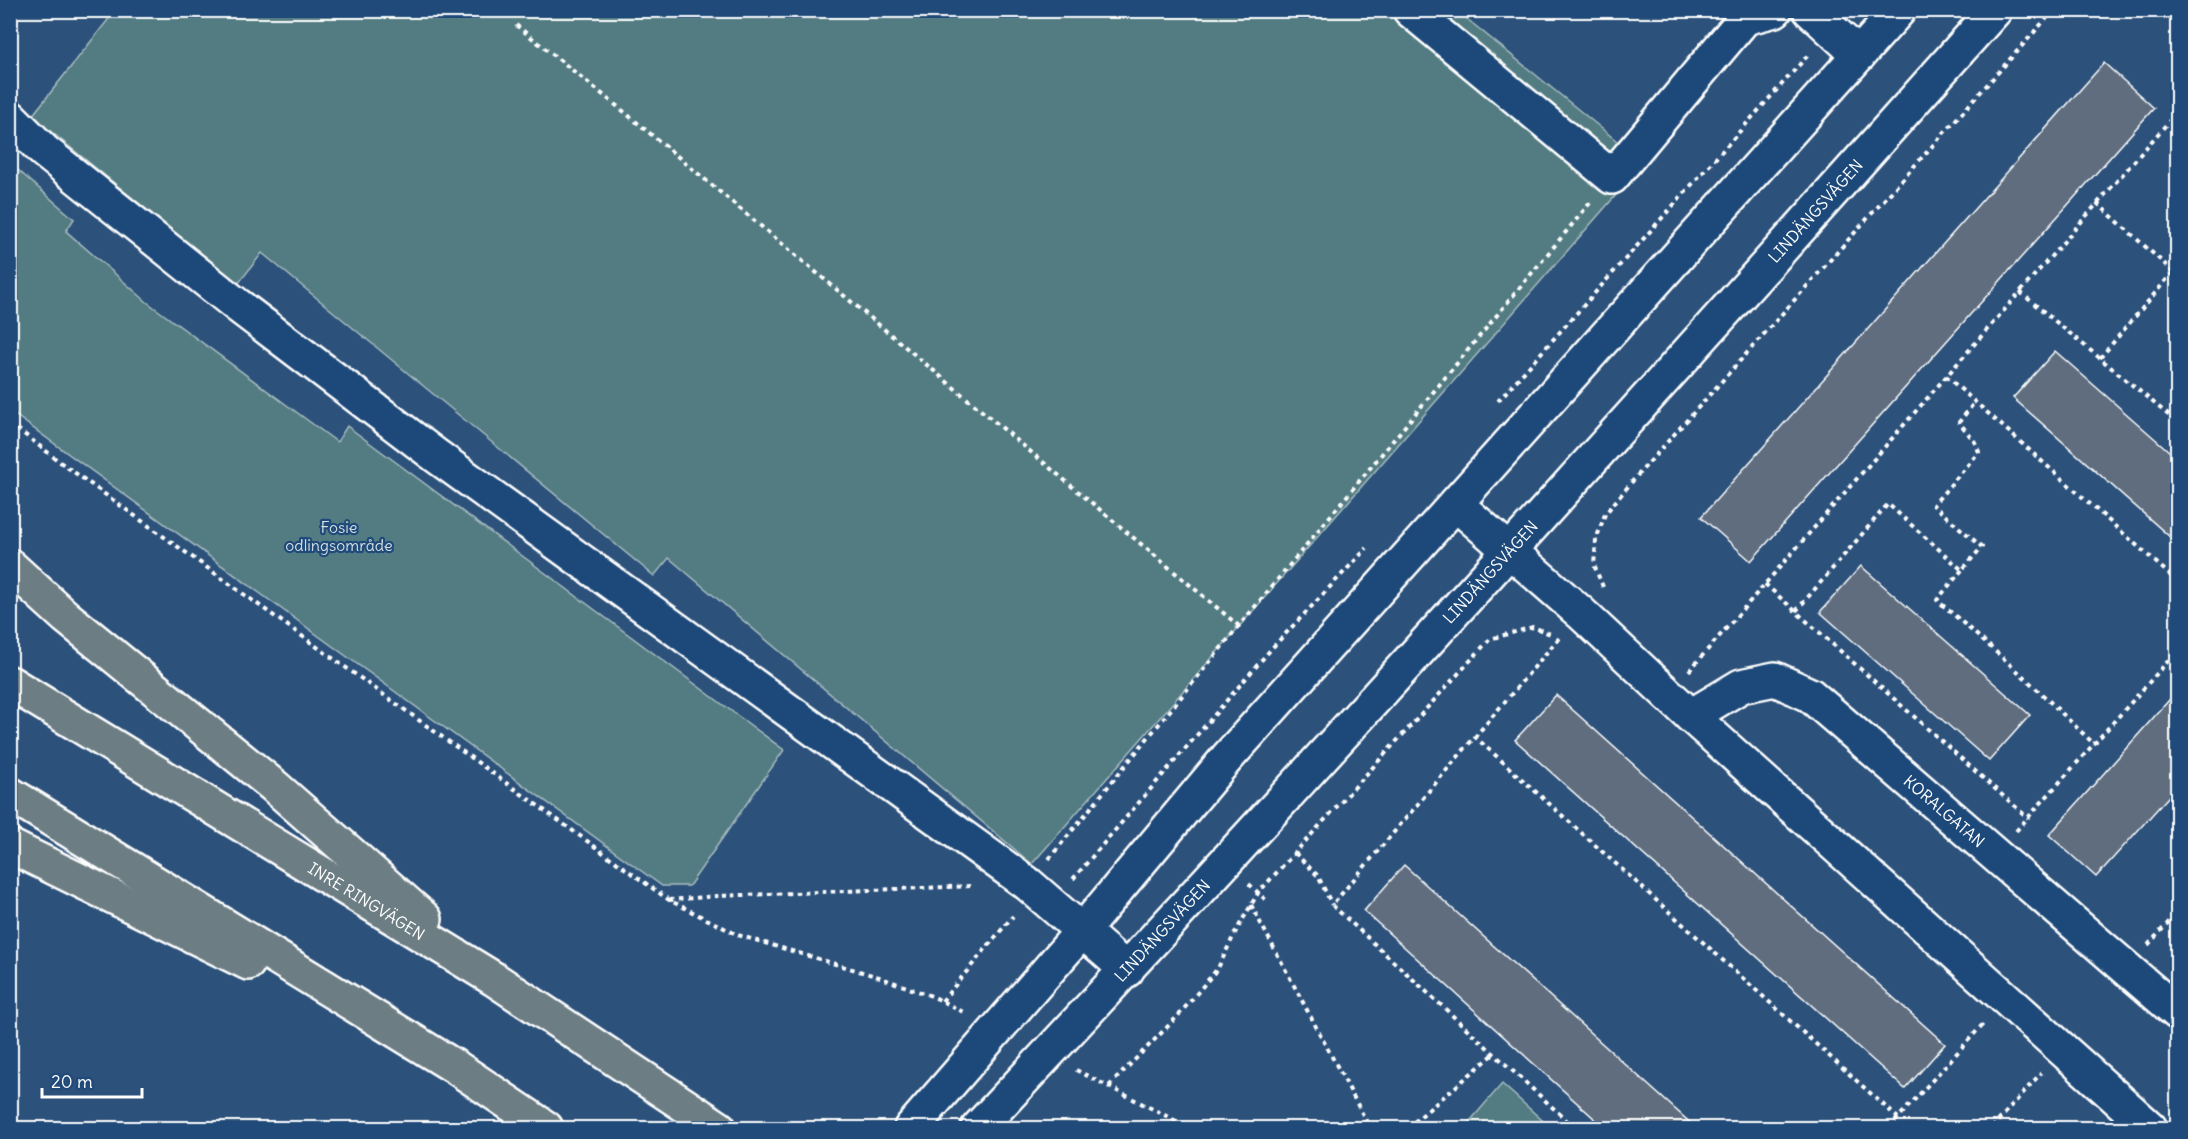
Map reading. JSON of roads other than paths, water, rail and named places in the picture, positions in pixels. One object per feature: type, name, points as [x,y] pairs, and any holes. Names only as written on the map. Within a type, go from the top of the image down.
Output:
[{"type":"highway","points":[[10,566],[66,617],[274,786],[494,979]]},
{"type":"highway","name":"INRE RINGVÄGEN","points":[[10,683],[494,979],[719,1128]]},
{"type":"highway","points":[[10,794],[457,1068],[546,1128]]},
{"type":"highway","points":[[10,846],[92,884],[457,1068]]},
{"type":"street","points":[[1410,10],[1612,177],[1746,18],[1775,10]]},
{"type":"street","points":[[913,1126],[1083,930],[1227,758],[1899,10]]},
{"type":"street","name":"LINDÄNGSVÄGEN","points":[[978,1128],[1510,552],[1995,10]]},
{"type":"street","points":[[1820,20],[1859,55]]},
{"type":"street","points":[[10,117],[45,151],[210,283],[416,441],[1028,884],[1127,969]]},
{"type":"street","points":[[1456,504],[1581,613],[1680,705],[1995,1010],[2150,1128]]},
{"type":"street","name":"KORALGATAN","points":[[1680,705],[1742,686],[1775,679],[1810,695],[2178,1013]]},
{"type":"park label","name":"Fosie odlingsområde","points":[[339,536]]}]
